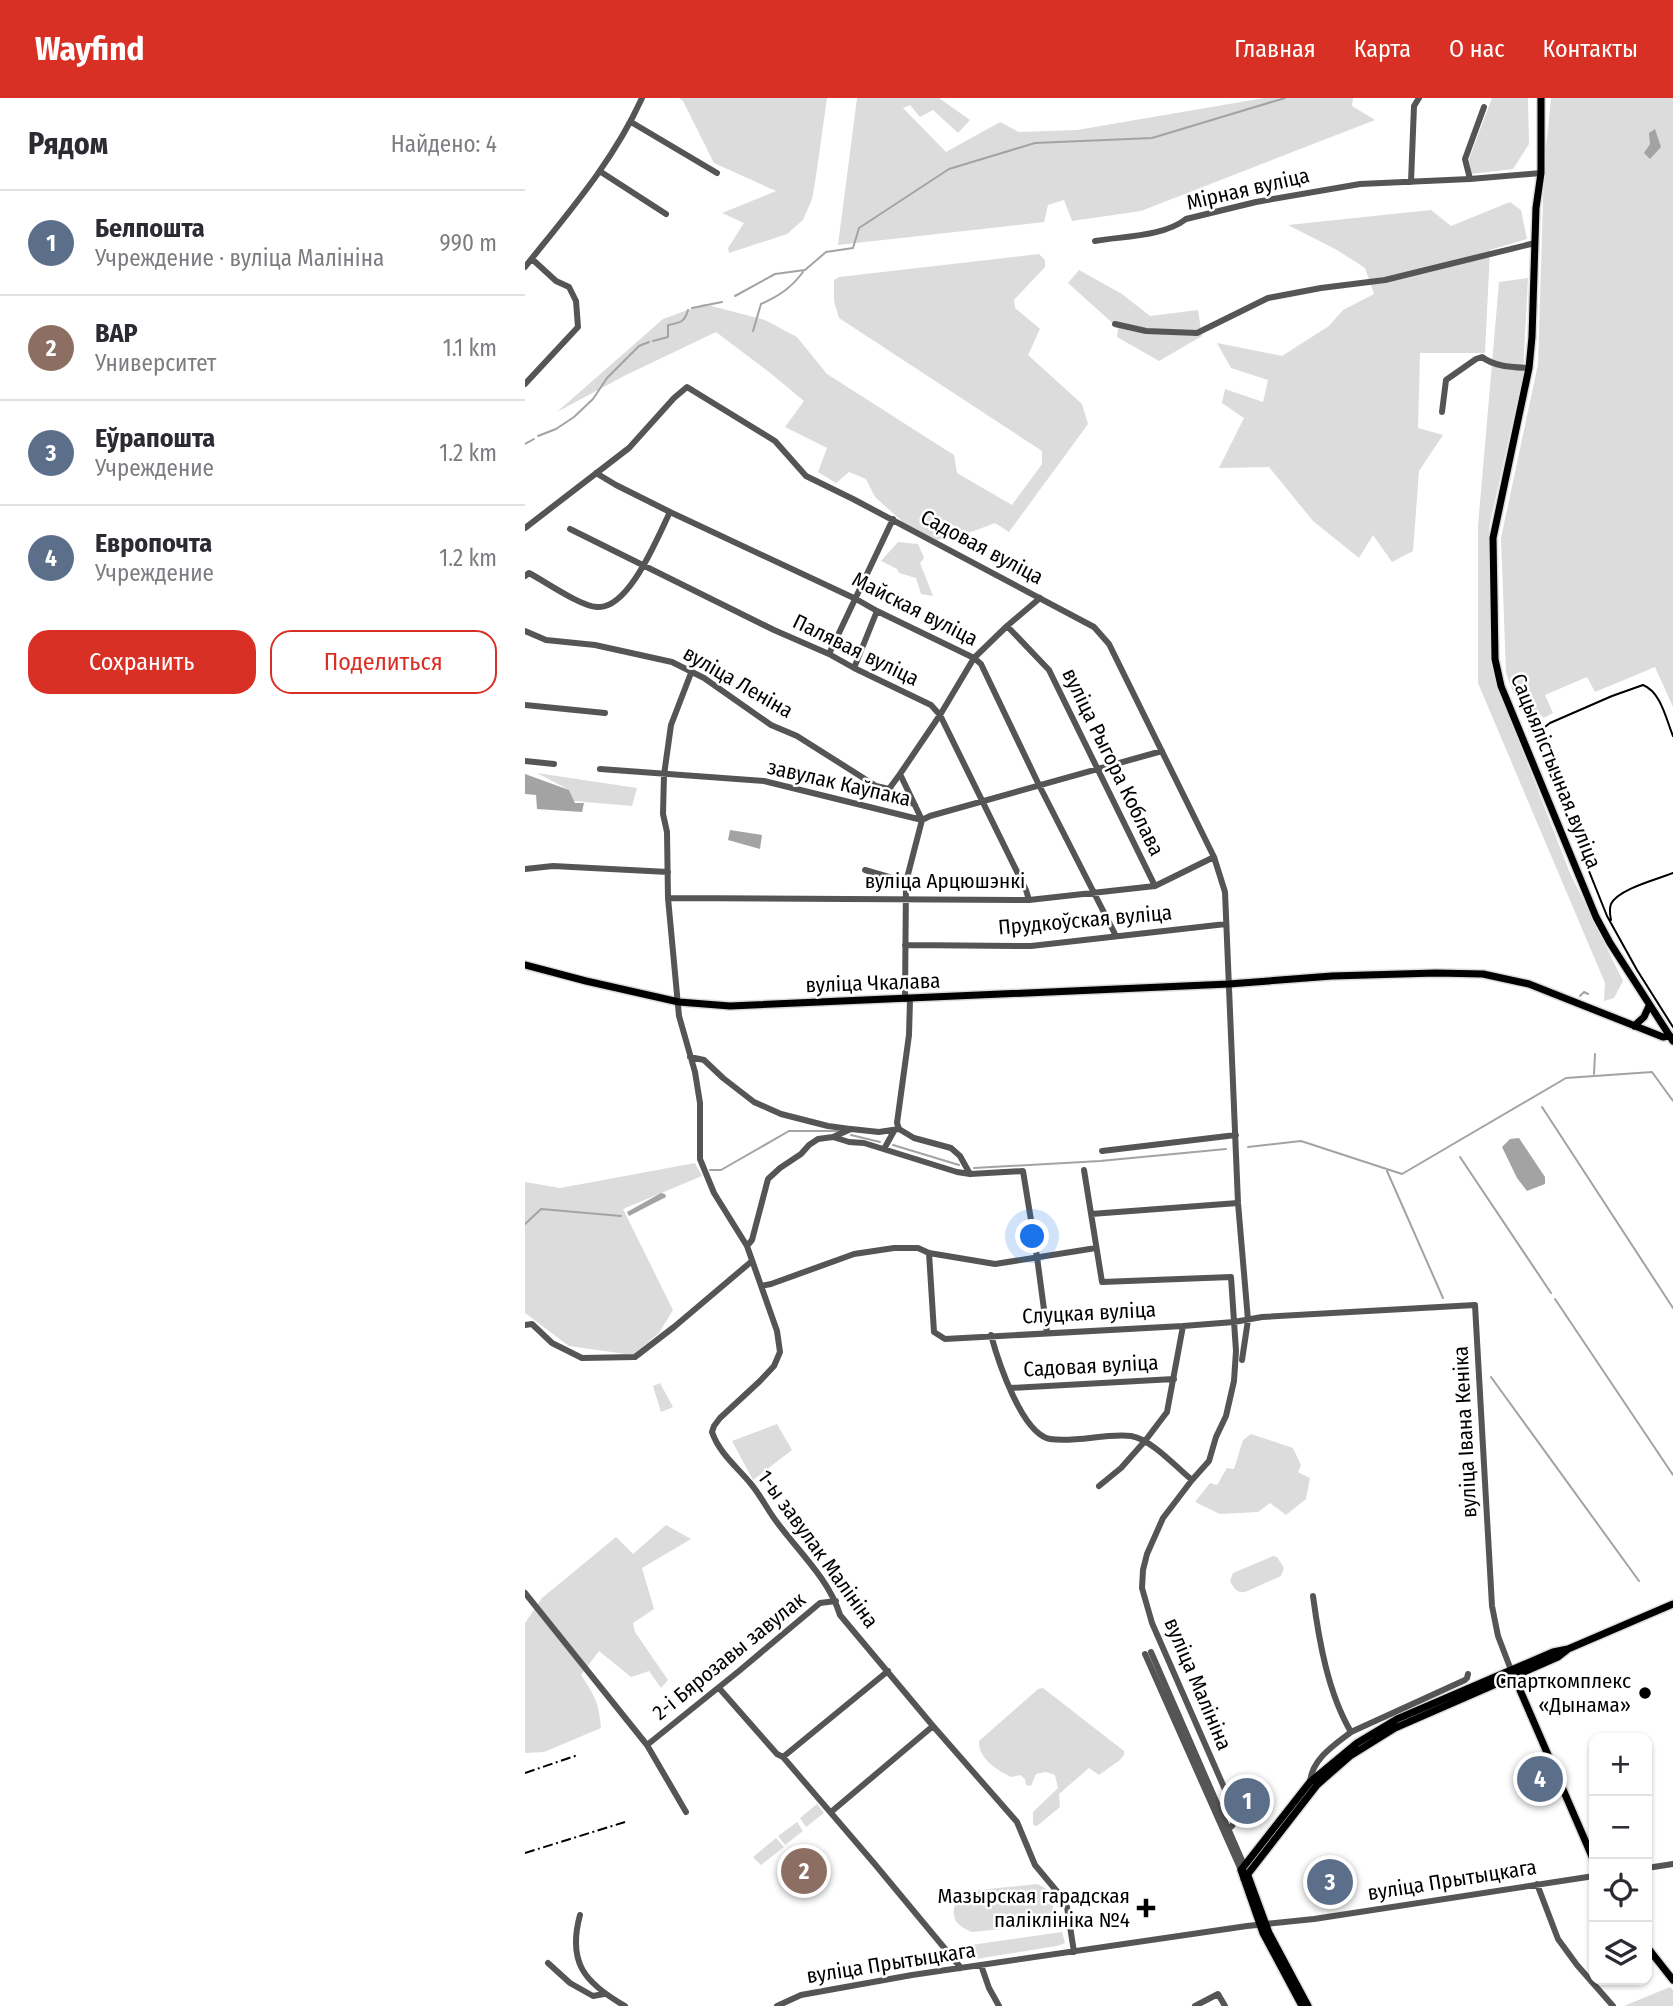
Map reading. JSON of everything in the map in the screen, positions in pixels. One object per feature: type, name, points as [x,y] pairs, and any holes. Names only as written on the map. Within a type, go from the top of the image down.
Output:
[{"type":"main road","name":"Сацыялістычная вуліца","points":[[1541,98],[1541,173],[1529,368],[1493,529],[1497,672],[1596,917],[1671,1039]]},
{"type":"main road","name":"вуліца Чкалава","points":[[525,965],[679,1002],[730,1006],[1229,984],[1332,976],[1483,974],[1529,984],[1671,1039]]},
{"type":"main road","points":[[1634,1026],[1644,1017],[1649,1006]]},
{"type":"main road","points":[[1302,2006],[1262,1925],[1244,1872],[1253,1853],[1310,1782],[1357,1743],[1397,1719],[1513,1674],[1557,1650],[1568,1649],[1673,1604]]},
{"type":"main road","points":[[1513,1674],[1593,1859]]},
{"type":"main road","points":[[1244,1872],[1317,1785],[1337,1766],[1395,1728],[1476,1689]]},
{"type":"main road","points":[[1262,1925],[1308,2006]]},
{"type":"main road","points":[[1652,1953],[1673,1980]]},
{"type":"street","points":[[525,267],[601,172],[642,98]]},
{"type":"street","points":[[1411,182],[1414,106],[1419,98]]},
{"type":"street","points":[[1470,180],[1465,159],[1484,107]]},
{"type":"street","points":[[631,122],[717,173]]},
{"type":"street","points":[[601,172],[666,214]]},
{"type":"street","name":"Мірная вуліца","points":[[1095,241],[1144,234],[1178,225],[1186,219],[1256,202],[1360,184],[1470,180],[1541,173]]},
{"type":"street","points":[[1115,324],[1146,331],[1198,332],[1268,298],[1385,279],[1535,243]]},
{"type":"street","points":[[525,384],[578,327],[576,301],[569,287],[555,281],[532,259]]},
{"type":"street","points":[[1443,412],[1446,380],[1476,359],[1482,357],[1499,365],[1529,368]]},
{"type":"street","name":"Садовая вуліца","points":[[596,473],[629,447],[687,387],[775,440],[806,477],[893,519],[1094,627],[1109,644],[1214,857],[1225,892],[1238,1203],[1248,1320],[1242,1360]]},
{"type":"street","points":[[525,528],[596,473]]},
{"type":"street","name":"Майская вуліца","points":[[596,473],[670,512],[975,658],[981,664],[1116,936]]},
{"type":"street","points":[[525,576],[529,573],[586,605],[599,608],[616,603],[644,565],[670,512]]},
{"type":"street","points":[[829,654],[893,519]]},
{"type":"street","name":"Палявая вуліца","points":[[570,528],[931,705],[940,715]]},
{"type":"street","points":[[889,789],[975,658],[1040,598]]},
{"type":"street","points":[[854,668],[877,611]]},
{"type":"street","name":"вуліца Рыгора Коблава","points":[[1007,626],[1049,670],[1155,886]]},
{"type":"street","name":"вуліца Леніна","points":[[525,631],[546,640],[595,645],[672,662],[705,678],[771,725],[797,736],[876,786],[889,789],[916,806]]},
{"type":"street","name":"1-ы завулак Малініна","points":[[691,673],[671,725],[664,775],[663,814],[667,832],[668,898],[679,1016],[695,1072],[700,1104],[700,1159],[707,1178],[747,1246],[776,1331],[780,1352],[774,1366],[720,1418],[712,1432],[720,1449],[753,1486],[776,1522],[818,1574],[836,1601],[840,1615],[1017,1822],[1035,1865],[1061,1895],[1067,1907],[1074,1952]]},
{"type":"street","points":[[525,705],[605,713]]},
{"type":"street","points":[[940,715],[1029,900]]},
{"type":"street","points":[[900,774],[922,820],[1161,751]]},
{"type":"street","points":[[525,761],[554,764]]},
{"type":"street","name":"завулак Каўпака","points":[[600,769],[764,781],[922,820],[906,882],[905,945],[909,1035],[897,1130]]},
{"type":"street","name":"вуліца Арцюшэнкі","points":[[668,898],[1029,900],[1155,886],[1214,857]]},
{"type":"street","points":[[525,869],[553,866],[668,872]]},
{"type":"street","points":[[865,870],[906,882]]},
{"type":"street","name":"Прудкоўская вуліца","points":[[905,945],[1031,946],[1226,924]]},
{"type":"street","points":[[690,1057],[704,1060],[754,1102],[781,1114],[828,1126],[879,1132],[897,1130],[914,1138],[951,1148],[970,1174]]},
{"type":"street","points":[[747,1246],[752,1240],[768,1179],[818,1139],[851,1129]]},
{"type":"street","points":[[884,1149],[897,1130]]},
{"type":"street","points":[[1103,1151],[1236,1135]]},
{"type":"street","points":[[833,1136],[957,1172],[970,1174],[1023,1171],[1047,1330]]},
{"type":"street","points":[[761,1286],[854,1254],[894,1248],[918,1248],[929,1253],[995,1264],[1095,1248],[1084,1170]]},
{"type":"street","points":[[1091,1214],[1238,1203]]},
{"type":"street","name":"вуліца Малініна","points":[[1095,1248],[1102,1282],[1231,1277],[1236,1351],[1226,1416],[1209,1461],[1178,1497],[1152,1540],[1143,1570],[1142,1588],[1152,1623],[1237,1817],[1227,1830]]},
{"type":"street","name":"Слуцкая вуліца","points":[[929,1253],[934,1332],[945,1339],[1047,1330],[1183,1326],[1262,1317],[1360,1312]]},
{"type":"street","points":[[525,1325],[531,1324],[552,1343],[582,1358],[635,1357],[753,1261]]},
{"type":"street","name":"вуліца Івана Кеніка","points":[[1360,1312],[1475,1305],[1492,1606],[1498,1636],[1513,1674]]},
{"type":"street","points":[[1099,1486],[1121,1468],[1167,1412],[1183,1326]]},
{"type":"street","points":[[991,1335],[999,1364],[1018,1406],[1036,1432],[1048,1439],[1131,1436],[1145,1441],[1192,1480]]},
{"type":"street","name":"Садовая вуліца","points":[[1010,1388],[1174,1379]]},
{"type":"street","name":"2-і Бярозавы завулак","points":[[525,1593],[647,1745],[687,1812]]},
{"type":"street","points":[[1313,1596],[1332,1690],[1351,1732]]},
{"type":"street","name":"2-і Бярозавы завулак","points":[[647,1745],[820,1603],[836,1601]]},
{"type":"street","points":[[1148,1653],[1244,1872]]},
{"type":"street","points":[[783,1757],[888,1671]]},
{"type":"street","points":[[1310,1782],[1311,1771],[1318,1760],[1351,1732],[1468,1676],[1476,1689]]},
{"type":"street","points":[[719,1688],[831,1812],[961,1968]]},
{"type":"street","points":[[831,1812],[933,1726]]},
{"type":"street","points":[[1187,1741],[1200,1735]]},
{"type":"street","points":[[1227,1830],[1238,1850],[1244,1872]]},
{"type":"street","points":[[1238,1850],[1246,1854],[1253,1853]]},
{"type":"street","points":[[1652,1867],[1673,1864]]},
{"type":"street","name":"вуліца Прытыцкага","points":[[777,2006],[801,1995],[856,1984],[1589,1877]]},
{"type":"street","points":[[1537,1884],[1558,1939],[1613,2006]]},
{"type":"street","points":[[580,1915],[575,1934],[581,1970],[604,1994],[625,2006]]},
{"type":"street","points":[[548,1963],[570,1983],[593,1996],[604,1994]]},
{"type":"street","points":[[981,1965],[999,2006]]},
{"type":"street","points":[[1195,2006],[1218,1994],[1225,2006]]},
{"type":"shaded area","points":[[679,98],[827,98],[812,199],[803,220],[787,234],[729,253],[728,248],[744,223],[722,213],[776,191],[714,163]]},
{"type":"shaded area","points":[[857,98],[939,98],[970,120],[958,133],[933,110],[920,117],[910,105],[903,108],[946,152],[1000,122],[1019,132],[1077,130],[1264,98],[1353,98],[1352,106],[1375,120],[1141,211],[1072,221],[1064,200],[1048,205],[1044,222],[838,245]]},
{"type":"shaded area","points":[[1492,98],[1528,98],[1529,144],[1513,169],[1471,174],[1469,159]]},
{"type":"shaded area","points":[[1551,98],[1673,98],[1673,707],[1655,667],[1595,692],[1587,677],[1545,695],[1553,713],[1544,718],[1513,692],[1506,673],[1501,538],[1538,364],[1544,169]]},
{"type":"shaded area","points":[[1655,129],[1661,147],[1650,159],[1644,153],[1650,144],[1649,133]]},
{"type":"shaded area","points":[[1510,202],[1521,210],[1527,239],[1490,250],[1485,353],[1420,353],[1418,428],[1443,435],[1419,471],[1413,551],[1392,562],[1373,535],[1359,558],[1313,521],[1269,467],[1219,468],[1244,418],[1222,403],[1225,389],[1263,402],[1268,380],[1231,368],[1217,343],[1282,356],[1329,326],[1343,310],[1374,294],[1365,268],[1288,225],[1431,210],[1451,226]]},
{"type":"shaded area","points":[[1039,254],[1045,260],[1045,267],[1014,300],[1015,308],[1040,329],[1028,355],[1082,404],[1088,424],[1009,532],[995,523],[937,540],[904,523],[875,497],[866,479],[849,472],[836,483],[818,472],[827,448],[785,427],[804,401],[716,332],[557,412],[663,319],[704,304],[765,320],[797,337],[827,374],[954,455],[957,473],[1012,505],[1042,464],[1042,451],[839,318],[834,301],[834,280],[839,277]]},
{"type":"shaded area","points":[[1079,270],[1122,294],[1150,316],[1198,310],[1202,336],[1159,361],[1117,337],[1118,328],[1068,283]]},
{"type":"shaded area","points":[[1528,278],[1523,374],[1489,528],[1492,666],[1498,688],[1570,873],[1623,981],[1614,998],[1604,1001],[1605,983],[1478,683],[1478,526],[1499,282]]},
{"type":"shaded area","points":[[898,542],[918,544],[924,558],[920,563],[933,596],[921,594],[916,578],[899,573],[897,569],[881,561]]},
{"type":"shaded area","points":[[537,773],[637,788],[632,806],[574,801],[569,790]]},
{"type":"shaded area","points":[[525,774],[569,790],[575,803],[584,803],[582,812],[537,809],[536,795],[525,794]]},
{"type":"shaded area","points":[[730,830],[762,835],[760,849],[728,840]]},
{"type":"shaded area","points":[[1519,1138],[1545,1177],[1545,1184],[1527,1191],[1517,1178],[1502,1147],[1510,1139]]},
{"type":"shaded area","points":[[695,1163],[702,1176],[623,1209],[673,1310],[659,1333],[633,1355],[569,1346],[525,1313],[525,1182],[560,1188]]},
{"type":"shaded area","points":[[661,1193],[666,1197],[629,1216],[627,1212]]},
{"type":"shaded area","points":[[660,1383],[673,1407],[661,1412],[653,1386]]},
{"type":"shaded area","points":[[777,1424],[792,1450],[753,1480],[732,1441]]},
{"type":"shaded area","points":[[1251,1434],[1293,1448],[1301,1465],[1298,1472],[1310,1478],[1306,1499],[1286,1515],[1270,1503],[1258,1512],[1220,1514],[1195,1502],[1210,1483],[1217,1485],[1227,1468],[1234,1469],[1243,1440]]},
{"type":"shaded area","points":[[666,1525],[691,1539],[642,1568],[654,1609],[633,1623],[635,1632],[668,1680],[661,1688],[649,1671],[631,1677],[599,1651],[581,1675],[596,1700],[601,1728],[544,1752],[525,1753],[525,1623],[542,1598],[616,1537],[633,1554]]},
{"type":"shaded area","points":[[1273,1556],[1277,1557],[1284,1568],[1281,1576],[1245,1592],[1234,1588],[1230,1581],[1233,1573]]},
{"type":"shaded area","points":[[1043,1688],[1124,1751],[1124,1755],[1099,1775],[1089,1768],[1059,1794],[1060,1807],[1037,1826],[1033,1825],[1033,1812],[1058,1788],[1055,1775],[1046,1772],[1036,1774],[1031,1786],[1026,1785],[1025,1779],[1020,1775],[1011,1777],[989,1763],[981,1753],[979,1741],[1038,1689]]},
{"type":"shaded area","points":[[817,1804],[824,1813],[806,1827],[800,1818]]},
{"type":"shaded area","points":[[797,1822],[803,1831],[785,1845],[778,1836]]},
{"type":"shaded area","points":[[776,1838],[784,1847],[761,1865],[753,1857]]},
{"type":"shaded area","points":[[1037,1884],[1050,1893],[1053,1905],[1048,1917],[1035,1926],[972,1932],[960,1926],[955,1918],[957,1896],[968,1891]]},
{"type":"shaded area","points":[[1062,1932],[1065,1943],[1057,1946],[970,1960],[956,1952],[964,1946]]},
{"type":"shaded area","points":[[1670,1987],[1673,1990],[1673,2006],[1624,2006]]},
{"type":"waterway","points":[[735,296],[775,274],[805,270],[826,252],[853,248],[859,228],[949,169],[1035,143],[1152,138],[1285,98]]},
{"type":"waterway","points":[[753,331],[761,304],[784,291],[803,272]]},
{"type":"waterway","points":[[692,308],[722,302]]},
{"type":"waterway","points":[[653,341],[668,337],[668,325],[681,321],[688,310]]},
{"type":"waterway","points":[[538,436],[556,429],[574,417],[593,399],[607,378],[639,346],[649,342]]},
{"type":"waterway","points":[[525,444],[534,439]]},
{"type":"waterway","points":[[1580,996],[1584,992],[1588,994]]},
{"type":"waterway","points":[[1594,1074],[1595,1054]]},
{"type":"waterway","points":[[1248,1147],[1301,1141],[1402,1174],[1566,1078],[1652,1072],[1673,1101]]},
{"type":"waterway","points":[[1542,1107],[1673,1308]]},
{"type":"waterway","points":[[710,1170],[721,1170],[789,1131],[838,1131]]},
{"type":"waterway","points":[[851,1135],[880,1142]]},
{"type":"waterway","points":[[893,1145],[959,1165]]},
{"type":"waterway","points":[[974,1168],[1100,1161],[1226,1149]]},
{"type":"waterway","points":[[1460,1157],[1551,1293]]},
{"type":"waterway","points":[[1387,1171],[1443,1298]]},
{"type":"waterway","points":[[525,1224],[541,1209],[621,1216]]},
{"type":"waterway","points":[[1555,1299],[1673,1475]]},
{"type":"waterway","points":[[1491,1377],[1639,1581]]},
{"type":"tram line","points":[[1673,736],[1659,700],[1643,685],[1550,723],[1541,730],[1537,741],[1607,916],[1673,1027]]},
{"type":"tram line","points":[[1611,920],[1611,904],[1615,899],[1639,885],[1673,873]]},
{"type":"railway","points":[[525,1773],[578,1755]]},
{"type":"railway","points":[[525,1853],[625,1822]]},
{"type":"place","name":"Спарткомплекс «Дынама»","points":[[1645,1693]]},
{"type":"place","name":"Европочта","points":[[1540,1779]]},
{"type":"place","name":"Белпошта","points":[[1247,1801]]},
{"type":"place","name":"ВАР","points":[[804,1871]]},
{"type":"place","name":"Еўрапошта","points":[[1330,1882]]},
{"type":"place","name":"Мазырская гарадская паліклініка №4","points":[[1146,1908]]}]
